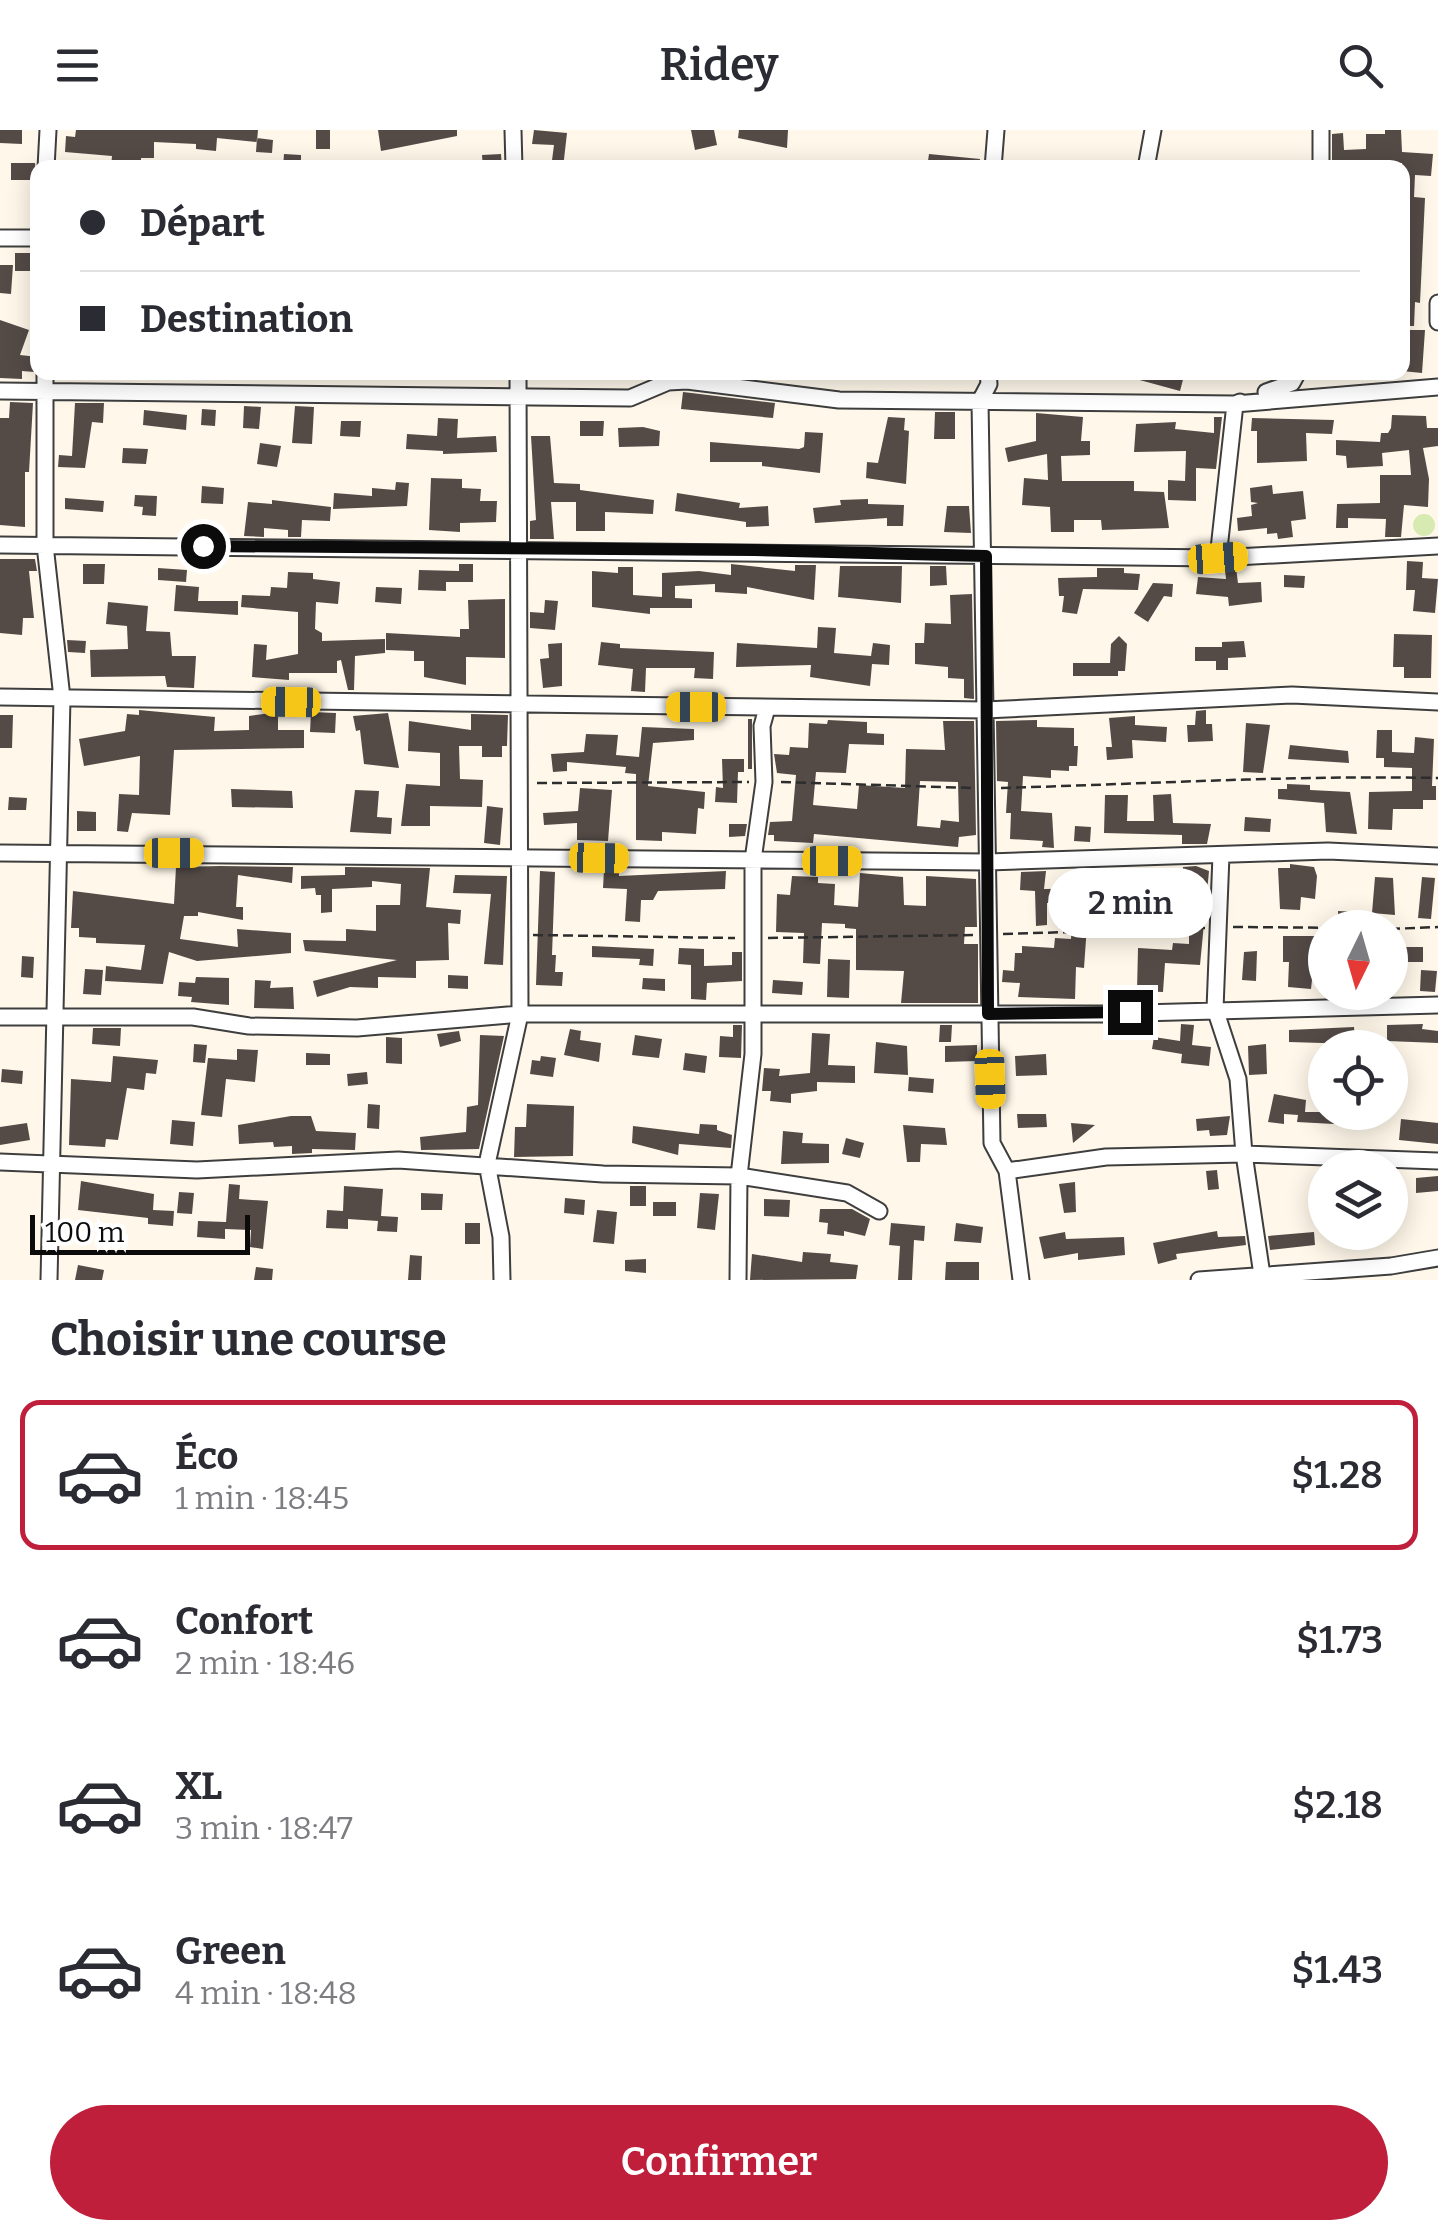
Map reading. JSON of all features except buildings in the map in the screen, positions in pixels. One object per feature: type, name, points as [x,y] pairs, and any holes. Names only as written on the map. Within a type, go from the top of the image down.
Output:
[{"type":"street","points":[[46,160],[48,130]]},
{"type":"street","points":[[513,130],[514,160]]},
{"type":"street","points":[[994,160],[996,130]]},
{"type":"street","points":[[1147,160],[1153,130]]},
{"type":"street","points":[[1321,130],[1321,160]]},
{"type":"street","points":[[0,238],[30,238]]},
{"type":"street","points":[[1438,303],[1438,322]]},
{"type":"street","points":[[45,380],[45,545],[62,698],[54,1162],[48,1280]]},
{"type":"street","points":[[502,1280],[501,1237],[487,1164],[520,1014],[518,380]]},
{"type":"street","points":[[989,380],[980,401],[986,556],[992,1144],[1008,1170],[1021,1280]]},
{"type":"street","points":[[1234,404],[1293,380]]},
{"type":"street","points":[[0,391],[630,398],[668,382],[687,382],[839,400],[1234,404],[1438,387]]},
{"type":"street","points":[[1218,558],[1234,404]]},
{"type":"street","points":[[0,545],[1218,558],[1438,546]]},
{"type":"street","points":[[0,698],[985,710],[1292,695],[1438,702]]},
{"type":"street","points":[[738,1280],[739,1176],[753,1014],[754,860],[764,782],[762,726],[767,708]]},
{"type":"street","points":[[0,853],[988,862],[1328,851],[1438,856]]},
{"type":"street","points":[[1221,855],[1215,1009],[1238,1079],[1244,1154],[1262,1275]]},
{"type":"street","points":[[0,1017],[192,1017],[249,1026],[357,1028],[520,1014],[988,1014],[1438,1005]]},
{"type":"street","points":[[1008,1170],[1106,1156],[1244,1154],[1438,1160]]},
{"type":"street","points":[[0,1162],[198,1170],[398,1160],[603,1174],[739,1176],[847,1194],[879,1211]]},
{"type":"street","points":[[1199,1280],[1438,1258]]},
{"type":"path","points":[[520,783],[764,782],[989,788],[1198,783],[1259,776],[1438,778]]},
{"type":"path","points":[[517,935],[755,938],[1308,925]]},
{"type":"path","points":[[1408,928],[1438,927]]},
{"type":"green space","points":[[1424,514],[1432,517],[1432,533],[1424,536],[1416,533],[1413,525],[1416,517]]},
{"type":"route","points":[[203,546],[754,550],[986,556],[988,1014],[1130,1012]]}]
